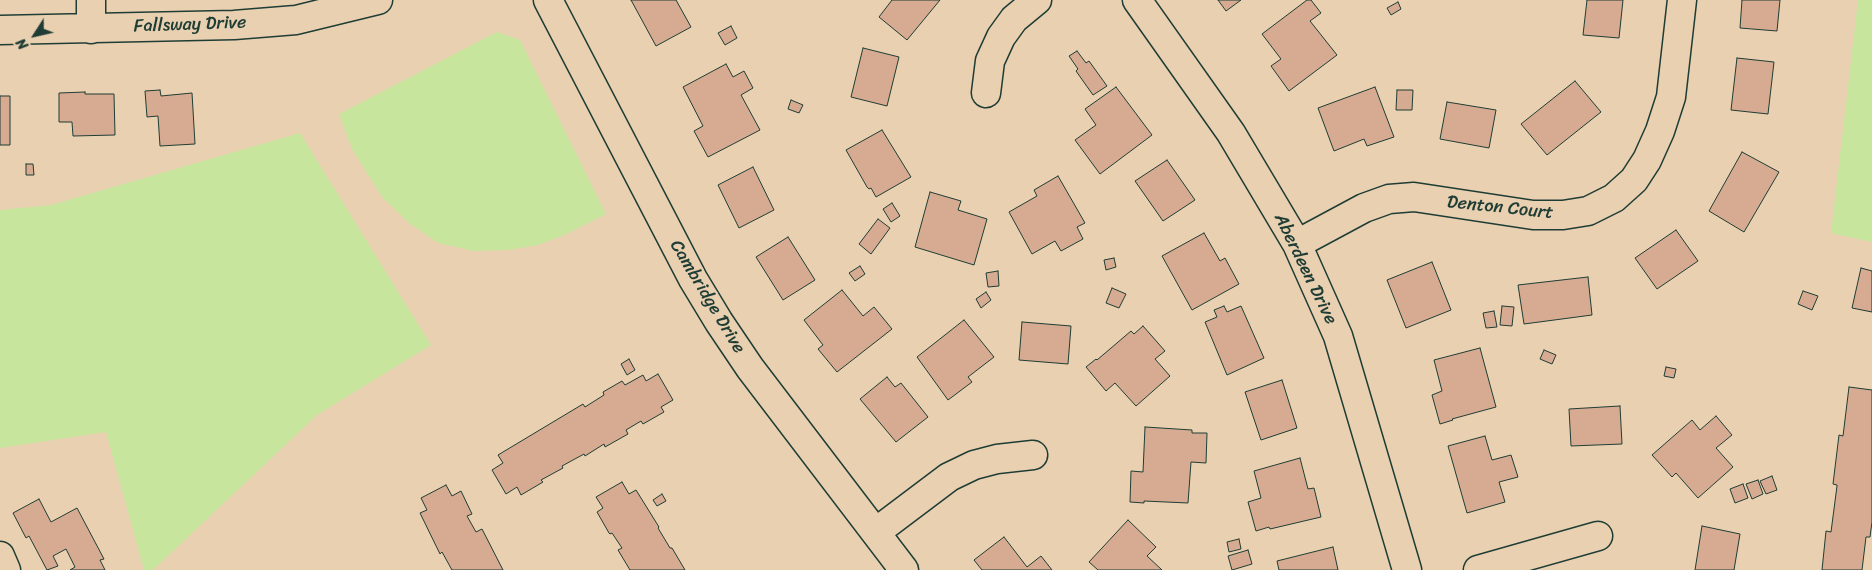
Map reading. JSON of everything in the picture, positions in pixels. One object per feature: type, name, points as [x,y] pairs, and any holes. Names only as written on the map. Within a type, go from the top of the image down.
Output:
[{"type":"street","points":[[91,0],[91,29]]},
{"type":"street","name":"Fallsway Drive","points":[[0,30],[91,29],[296,20],[378,0]]},
{"type":"street","name":"Cambridge Drive","points":[[548,0],[693,279],[719,322],[750,368],[904,570]]},
{"type":"street","points":[[986,93],[990,61],[1001,37],[1014,19],[1037,0]]},
{"type":"street","name":"Aberdeen Drive","points":[[1137,0],[1231,133],[1297,244],[1338,336],[1407,570]]},
{"type":"street","name":"Denton Court","points":[[1297,244],[1364,208],[1389,199],[1414,197],[1533,215],[1563,215],[1588,211],[1614,198],[1634,180],[1647,160],[1672,97],[1682,0]]},
{"type":"street","points":[[876,532],[949,477],[974,465],[997,459],[1033,455]]},
{"type":"street","points":[[1478,570],[1598,536]]},
{"type":"street","points":[[0,556],[6,570]]},
{"type":"green space","points":[[1858,0],[1872,0],[1872,242],[1831,233]]},
{"type":"green space","points":[[497,32],[520,40],[606,214],[564,235],[538,245],[508,250],[474,251],[438,243],[409,223],[382,197],[352,149],[339,114]]},
{"type":"green space","points":[[300,133],[431,345],[317,415],[153,570],[144,570],[106,432],[0,448],[0,210],[51,205]]},
{"type":"building","points":[[631,0],[676,0],[691,27],[656,46]]},
{"type":"building","points":[[892,0],[940,0],[907,40],[879,17]]},
{"type":"building","points":[[1218,0],[1241,0],[1226,11]]},
{"type":"building","points":[[1307,0],[1311,0],[1321,13],[1310,21],[1337,55],[1289,91],[1271,66],[1281,59],[1262,34]]},
{"type":"building","points":[[1587,0],[1623,0],[1619,38],[1583,35]]},
{"type":"building","points":[[1742,0],[1780,0],[1777,31],[1740,28]]},
{"type":"building","points":[[1398,2],[1401,9],[1391,15],[1387,8]]},
{"type":"building","points":[[731,26],[737,38],[725,45],[718,33]]},
{"type":"building","points":[[863,48],[899,57],[887,106],[851,97]]},
{"type":"building","points":[[1077,51],[1086,63],[1089,61],[1107,86],[1093,95],[1076,71],[1078,69],[1069,56]]},
{"type":"building","points":[[1737,58],[1774,62],[1768,114],[1731,110]]},
{"type":"building","points":[[726,64],[733,77],[744,71],[753,88],[741,95],[760,130],[708,157],[694,131],[703,126],[683,87]]},
{"type":"building","points":[[1575,81],[1601,112],[1547,155],[1521,124]]},
{"type":"building","points":[[1116,87],[1152,135],[1100,174],[1075,140],[1096,125],[1085,109]]},
{"type":"building","points":[[1375,87],[1394,137],[1367,146],[1364,139],[1334,151],[1318,108]]},
{"type":"building","points":[[160,90],[161,96],[192,93],[195,144],[160,146],[158,116],[147,117],[145,91]]},
{"type":"building","points":[[1397,90],[1413,90],[1412,110],[1396,110]]},
{"type":"building","points":[[85,92],[85,94],[114,94],[115,135],[73,136],[72,122],[59,122],[59,93]]},
{"type":"building","points":[[0,96],[10,96],[10,145],[0,145]]},
{"type":"building","points":[[791,100],[803,105],[799,113],[788,109]]},
{"type":"building","points":[[1447,102],[1496,110],[1489,148],[1440,139]]},
{"type":"building","points":[[882,130],[911,177],[876,197],[871,188],[867,187],[846,150]]},
{"type":"building","points":[[1742,152],[1779,172],[1744,232],[1709,211]]},
{"type":"building","points":[[1167,160],[1195,200],[1163,221],[1135,181]]},
{"type":"building","points":[[26,164],[33,164],[34,175],[26,175]]},
{"type":"building","points":[[753,167],[774,210],[739,228],[718,185]]},
{"type":"building","points":[[1058,176],[1085,223],[1077,227],[1083,239],[1061,251],[1055,241],[1032,254],[1009,212],[1037,196],[1034,190]]},
{"type":"building","points":[[930,192],[961,201],[958,210],[987,219],[974,265],[915,247]]},
{"type":"building","points":[[892,203],[900,216],[891,222],[883,209]]},
{"type":"building","points":[[878,219],[890,228],[871,254],[859,244]]},
{"type":"building","points":[[1676,230],[1698,261],[1657,289],[1635,258]]},
{"type":"building","points":[[1204,233],[1220,261],[1225,258],[1239,284],[1192,310],[1162,256]]},
{"type":"building","points":[[788,237],[815,280],[783,300],[756,257]]},
{"type":"building","points":[[1114,258],[1116,267],[1106,270],[1104,260]]},
{"type":"building","points":[[1432,262],[1451,310],[1406,328],[1387,280]]},
{"type":"building","points":[[860,266],[865,274],[855,281],[849,273]]},
{"type":"building","points":[[1861,268],[1872,271],[1872,312],[1852,308]]},
{"type":"building","points":[[998,271],[999,286],[988,287],[986,273]]},
{"type":"building","points":[[1588,277],[1592,315],[1524,324],[1518,285]]},
{"type":"building","points":[[1112,288],[1126,294],[1119,308],[1106,303]]},
{"type":"building","points":[[842,290],[863,316],[874,307],[892,329],[837,372],[818,349],[823,345],[804,320]]},
{"type":"building","points":[[1803,291],[1818,296],[1812,310],[1798,304]]},
{"type":"building","points":[[986,292],[991,300],[981,308],[976,299]]},
{"type":"building","points":[[1224,306],[1227,312],[1241,306],[1264,358],[1227,375],[1205,322],[1217,317],[1214,310]]},
{"type":"building","points":[[1502,306],[1514,307],[1512,326],[1500,325]]},
{"type":"building","points":[[1494,311],[1497,327],[1486,328],[1483,313]]},
{"type":"building","points":[[964,320],[994,357],[968,377],[972,382],[948,400],[917,357]]},
{"type":"building","points":[[1022,322],[1071,326],[1068,364],[1019,360]]},
{"type":"building","points":[[1143,326],[1165,351],[1155,359],[1170,376],[1136,406],[1115,383],[1106,391],[1086,367],[1131,331],[1134,334]]},
{"type":"building","points":[[1480,348],[1496,407],[1440,424],[1432,395],[1442,391],[1434,360]]},
{"type":"building","points":[[1544,350],[1556,355],[1552,364],[1540,359]]},
{"type":"building","points":[[629,359],[635,370],[627,375],[621,364]]},
{"type":"building","points":[[1666,367],[1676,369],[1674,378],[1664,376]]},
{"type":"building","points":[[658,374],[673,400],[661,407],[664,412],[643,424],[641,421],[626,430],[628,434],[605,447],[604,444],[585,456],[584,454],[562,466],[563,468],[541,480],[543,482],[521,495],[517,487],[506,494],[492,470],[503,463],[498,455],[583,404],[585,407],[604,395],[603,392],[622,381],[625,385],[643,375],[646,381]]},
{"type":"building","points":[[887,377],[895,387],[901,383],[928,417],[896,442],[860,399]]},
{"type":"building","points":[[1282,380],[1297,428],[1261,440],[1245,392]]},
{"type":"building","points":[[1849,387],[1872,390],[1872,522],[1870,537],[1866,537],[1862,570],[1822,570],[1826,531],[1831,532],[1837,486],[1833,484],[1839,435],[1843,436]]},
{"type":"building","points":[[1620,406],[1622,444],[1571,446],[1569,409]]},
{"type":"building","points":[[1716,416],[1732,435],[1716,448],[1733,467],[1698,498],[1676,473],[1672,477],[1652,455],[1692,420],[1700,430]]},
{"type":"building","points":[[1145,427],[1192,430],[1192,433],[1207,433],[1206,463],[1191,462],[1188,503],[1130,502],[1131,471],[1143,472]]},
{"type":"building","points":[[1485,436],[1492,460],[1511,455],[1518,477],[1499,482],[1505,502],[1467,513],[1448,446]]},
{"type":"building","points":[[1300,458],[1308,489],[1314,488],[1321,517],[1256,531],[1248,502],[1261,498],[1254,471]]},
{"type":"building","points":[[1772,476],[1777,490],[1766,494],[1760,481]]},
{"type":"building","points":[[1758,480],[1763,494],[1752,499],[1746,484]]},
{"type":"building","points":[[622,482],[629,494],[636,490],[685,570],[630,570],[618,550],[622,548],[612,533],[609,533],[597,512],[603,508],[596,497]]},
{"type":"building","points":[[1743,484],[1748,498],[1735,503],[1730,489]]},
{"type":"building","points":[[446,485],[452,496],[461,491],[472,514],[467,516],[476,532],[482,529],[503,570],[452,570],[442,552],[440,554],[420,513],[427,510],[421,498]]},
{"type":"building","points":[[662,494],[666,501],[657,506],[653,500]]},
{"type":"building","points":[[39,499],[51,522],[77,508],[104,559],[100,560],[105,570],[70,570],[75,567],[66,549],[53,556],[58,566],[47,570],[29,536],[26,538],[13,513]]},
{"type":"building","points":[[1128,520],[1156,547],[1147,556],[1162,570],[1098,570],[1089,562]]},
{"type":"building","points":[[1702,526],[1740,534],[1734,570],[1695,570]]},
{"type":"building","points":[[1004,537],[1027,567],[1041,556],[1052,570],[982,570],[974,560]]},
{"type":"building","points":[[1239,539],[1241,549],[1229,552],[1227,542]]},
{"type":"building","points":[[1333,547],[1338,570],[1279,570],[1277,561]]},
{"type":"building","points":[[1248,550],[1252,564],[1232,570],[1228,556]]}]
